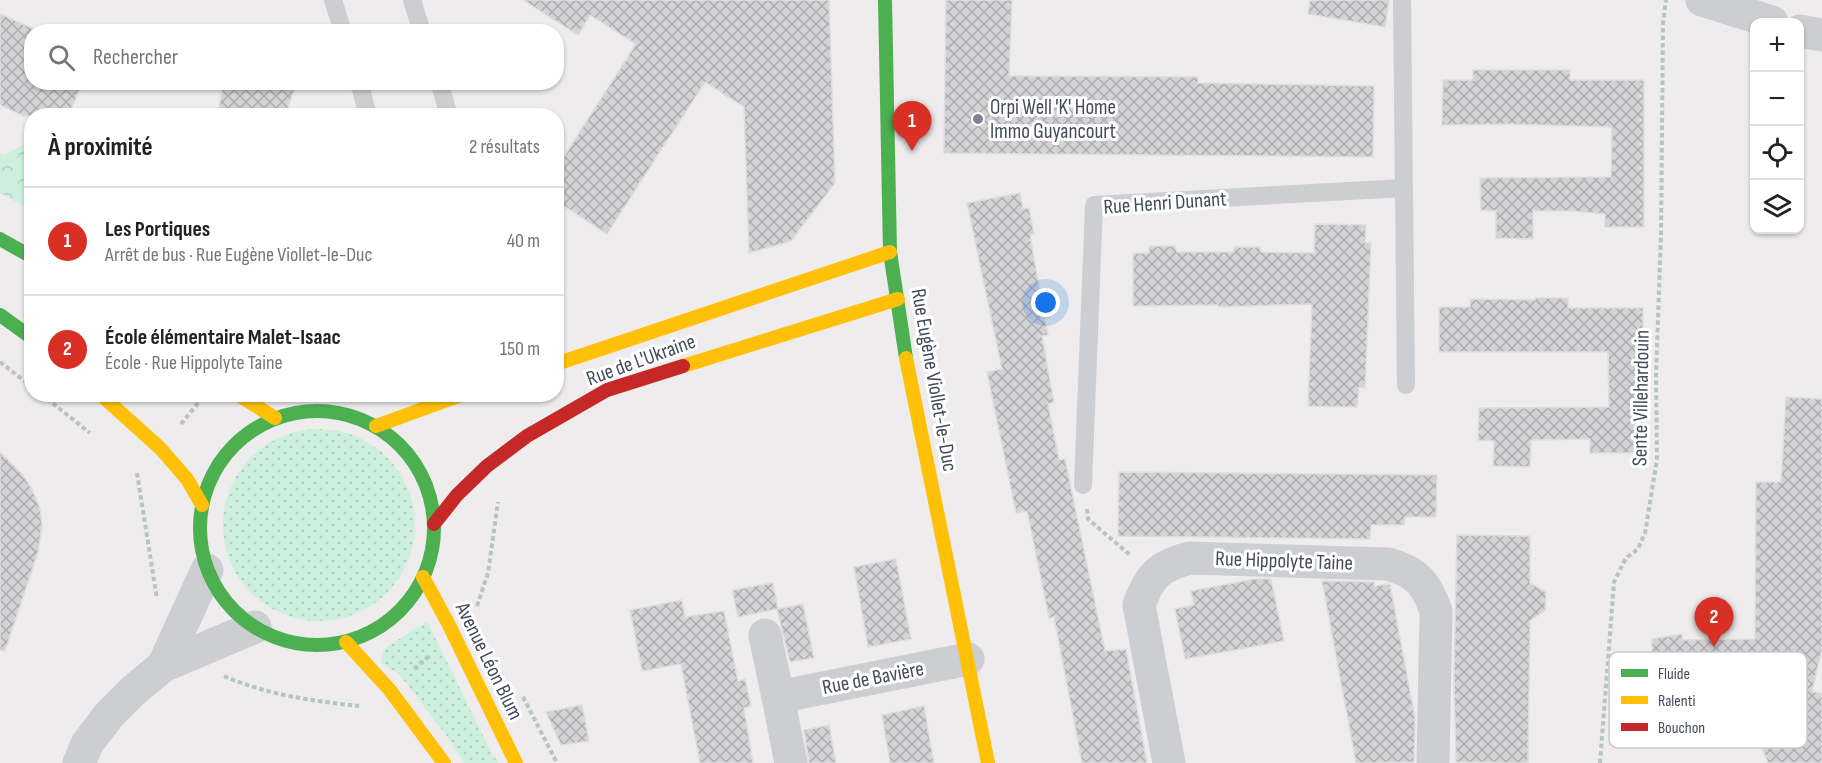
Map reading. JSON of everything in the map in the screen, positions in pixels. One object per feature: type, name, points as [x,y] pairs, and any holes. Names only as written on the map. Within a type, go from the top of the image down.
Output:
[{"type":"street","name":"Rue Eugène Viollet-le-Duc","points":[[885,0],[890,252],[907,364],[988,763]]},
{"type":"street","points":[[1702,0],[1759,18]]},
{"type":"street","points":[[1804,32],[1822,35]]},
{"type":"street","points":[[0,239],[24,252]]},
{"type":"street","name":"Rue de L'Ukraine","points":[[564,361],[890,252]]},
{"type":"street","name":"Rue de L'Ukraine","points":[[434,524],[457,495],[487,466],[527,436],[607,390],[898,299]]},
{"type":"street","points":[[0,315],[24,332]]},
{"type":"street","points":[[109,402],[160,448],[187,478],[202,505]]},
{"type":"street","points":[[250,402],[275,418]]},
{"type":"street","points":[[376,426],[442,402]]},
{"type":"street","points":[[308,411],[343,413],[376,426],[399,445],[417,468],[429,494],[434,524],[432,551],[423,577],[404,606],[378,629],[346,642],[314,645],[283,640],[255,627],[235,612],[218,592],[207,570],[201,548],[199,527],[202,505],[211,477],[227,452],[249,432],[275,418],[308,411]]},
{"type":"street","name":"Rue Hippolyte Taine","points":[[1169,763],[1139,605],[1147,585],[1159,571],[1174,562],[1190,558],[1388,564],[1406,569],[1419,579],[1430,593],[1436,611],[1433,763]]},
{"type":"street","points":[[163,666],[207,570]]},
{"type":"street","name":"Avenue Léon Blum","points":[[423,577],[516,763]]},
{"type":"street","points":[[79,763],[87,744],[109,715],[163,666],[255,627]]},
{"type":"street","points":[[765,634],[791,763]]},
{"type":"street","points":[[346,642],[389,689],[444,763]]},
{"type":"street","name":"Rue de Bavière","points":[[778,698],[968,660]]},
{"type":"lane","points":[[333,0],[340,24]]},
{"type":"lane","points":[[412,0],[420,24]]},
{"type":"lane","points":[[1402,0],[1406,386]]},
{"type":"lane","points":[[361,90],[366,108]]},
{"type":"lane","points":[[441,90],[447,108]]},
{"type":"lane","name":"Rue Henri Dunant","points":[[1083,485],[1095,205],[1404,188]]},
{"type":"path","name":"Sente Villehardouin","points":[[1600,763],[1614,582],[1626,558],[1638,549],[1645,532],[1657,459],[1656,376],[1663,23],[1666,0]]},
{"type":"path","points":[[0,362],[24,381]]},
{"type":"path","points":[[51,402],[91,434]]},
{"type":"path","points":[[137,474],[157,598],[161,606]]},
{"type":"path","points":[[1083,485],[1088,519],[1154,577]]},
{"type":"path","points":[[215,672],[248,686],[308,700],[367,707],[453,636],[478,605],[488,573],[498,500],[496,493]]},
{"type":"green space","points":[[24,144],[24,206],[0,193],[0,153],[5,155]]},
{"type":"green space","points":[[319,429],[347,433],[372,445],[387,457],[399,472],[411,497],[415,525],[411,553],[399,578],[387,593],[372,605],[347,617],[319,621],[291,617],[266,605],[251,593],[239,578],[227,553],[223,525],[227,497],[239,472],[251,457],[266,445],[291,433]]},
{"type":"green space","points":[[427,621],[498,763],[464,763],[449,739],[399,674],[381,663],[384,649]]},
{"type":"building","points":[[523,0],[829,0],[835,183],[791,241],[749,253],[744,107],[705,82],[607,234],[564,206],[564,156],[636,44],[590,15],[578,35]]},
{"type":"building","points":[[946,0],[1012,0],[1009,76],[1198,77],[1198,83],[1374,86],[1373,157],[944,153]]},
{"type":"building","points":[[1310,0],[1389,0],[1385,27],[1308,14]]},
{"type":"building","points":[[0,14],[24,24],[24,90],[79,90],[72,108],[24,108],[24,116],[0,105]]},
{"type":"building","points":[[1473,70],[1570,70],[1570,80],[1644,80],[1644,227],[1605,227],[1605,214],[1533,211],[1533,239],[1496,238],[1496,211],[1481,210],[1480,178],[1611,177],[1612,127],[1442,125],[1443,80],[1473,80]]},
{"type":"building","points":[[222,90],[294,90],[288,108],[219,108]]},
{"type":"building","points":[[1020,193],[1023,209],[1029,208],[1034,234],[1030,235],[1040,292],[1046,291],[1051,317],[1045,319],[1048,335],[1042,336],[1054,402],[1048,404],[1059,460],[1065,459],[1105,651],[1126,649],[1147,763],[1082,763],[1054,617],[1049,618],[1027,511],[1016,513],[987,372],[1002,369],[967,203]]},
{"type":"building","points":[[1315,224],[1366,225],[1365,243],[1371,243],[1365,388],[1359,387],[1357,407],[1308,406],[1312,304],[1218,307],[1218,305],[1133,306],[1133,253],[1149,253],[1149,246],[1175,246],[1177,252],[1234,252],[1234,247],[1260,247],[1261,252],[1314,253]]},
{"type":"building","points":[[1535,298],[1568,298],[1568,308],[1643,308],[1643,453],[1590,453],[1590,439],[1531,440],[1530,467],[1493,466],[1494,441],[1478,440],[1479,408],[1609,407],[1608,352],[1439,352],[1439,307],[1470,307],[1470,299],[1535,300]]},
{"type":"building","points":[[1786,397],[1822,399],[1822,649],[1812,691],[1822,694],[1822,763],[1768,763],[1762,748],[1807,748],[1807,652],[1652,652],[1652,639],[1682,634],[1682,640],[1755,639],[1756,482],[1781,482]]},
{"type":"building","points":[[0,452],[23,475],[32,489],[40,509],[42,526],[38,552],[5,651],[0,650]]},
{"type":"building","points":[[1119,472],[1437,475],[1436,517],[1405,517],[1404,525],[1371,525],[1370,539],[1118,536]]},
{"type":"building","points":[[1457,535],[1530,536],[1530,583],[1546,592],[1545,610],[1530,621],[1528,763],[1456,762],[1454,679]]},
{"type":"building","points":[[896,559],[911,639],[868,647],[854,567]]},
{"type":"building","points":[[1254,579],[1271,579],[1284,641],[1185,659],[1175,609],[1194,605],[1191,591]]},
{"type":"building","points":[[1322,581],[1374,582],[1375,586],[1390,584],[1415,718],[1414,762],[1356,763]]},
{"type":"building","points":[[773,583],[778,609],[803,604],[814,658],[790,662],[777,609],[738,617],[732,590]]},
{"type":"building","points":[[682,600],[685,617],[724,611],[738,681],[745,679],[751,706],[744,708],[753,763],[700,763],[681,664],[642,671],[630,610]]},
{"type":"building","points":[[582,705],[589,741],[561,745],[546,712]]},
{"type":"building","points":[[924,706],[934,763],[890,763],[882,715]]},
{"type":"building","points":[[829,725],[836,763],[809,763],[804,730]]},
{"type":"traffic: fast","points":[[885,0],[890,252],[906,358]]},
{"type":"traffic: fast","points":[[0,239],[24,252]]},
{"type":"traffic: fast","points":[[0,315],[24,332]]},
{"type":"traffic: fast","points":[[317,411],[340,413],[362,420],[382,431],[400,445],[414,463],[425,483],[432,505],[434,528],[432,551],[425,573],[414,593],[400,611],[382,625],[362,636],[340,643],[317,645],[294,643],[272,636],[252,625],[234,611],[220,593],[209,573],[202,551],[200,528],[202,505],[209,483],[220,463],[234,445],[252,431],[272,420],[294,413],[317,411]]},
{"type":"traffic: slow","points":[[564,361],[890,252]]},
{"type":"traffic: slow","points":[[683,366],[898,299]]},
{"type":"traffic: slow","points":[[906,358],[988,763]]},
{"type":"traffic: slow","points":[[109,402],[160,448],[187,479],[202,505]]},
{"type":"traffic: slow","points":[[250,402],[275,418]]},
{"type":"traffic: slow","points":[[376,426],[442,402]]},
{"type":"traffic: slow","points":[[423,577],[516,763]]},
{"type":"traffic: slow","points":[[346,642],[389,689],[444,763]]},
{"type":"traffic: jam","points":[[434,524],[457,495],[487,466],[527,436],[607,390],[683,366]]},
{"type":"place","name":"Orpi Well 'K' Home Immo Guyancourt","points":[[978,119]]},
{"type":"place","name":"Les Portiques","points":[[912,151]]},
{"type":"place","name":"École élémentaire Malet-Isaac","points":[[1714,647]]}]
